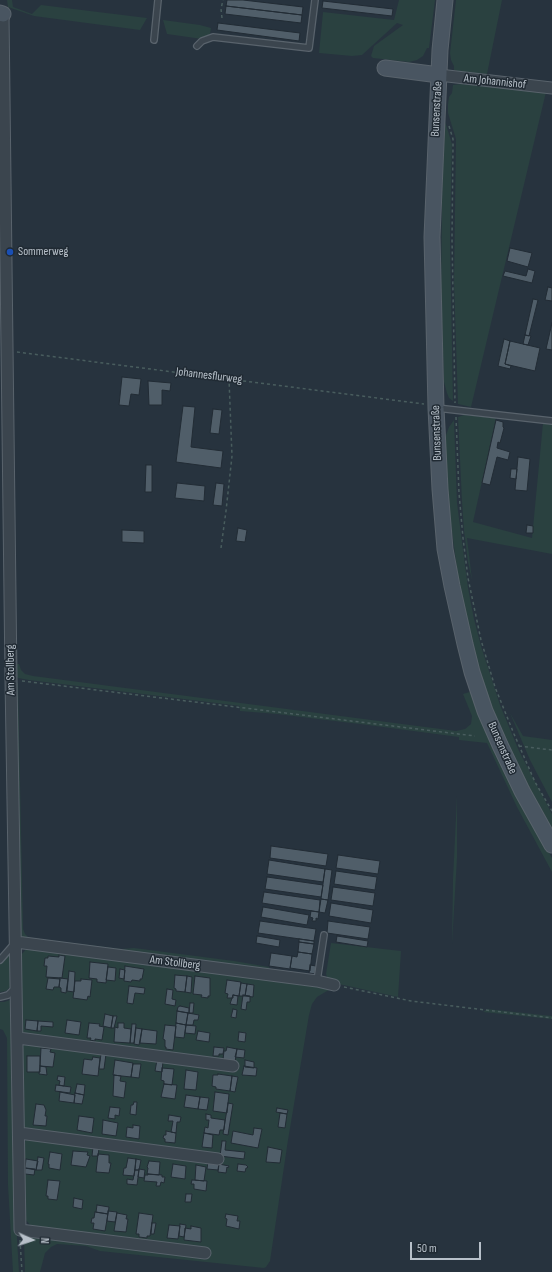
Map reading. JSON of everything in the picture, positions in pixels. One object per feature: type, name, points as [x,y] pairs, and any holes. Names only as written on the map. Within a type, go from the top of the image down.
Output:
[{"type":"main road","name":"Bunsenstraße","points":[[445,0],[439,75],[432,237],[436,408],[445,549],[472,672],[486,711],[522,791],[552,845]]},
{"type":"main road","points":[[385,68],[439,75]]},
{"type":"street","name":"Am Stollberg","points":[[1,14],[4,351],[18,1038],[20,1230]]},
{"type":"street","name":"Am Johannishof","points":[[439,75],[552,88]]},
{"type":"street","name":"Am Stollberg","points":[[16,942],[316,981],[334,985]]},
{"type":"street","points":[[18,1038],[233,1066]]},
{"type":"street","points":[[19,1133],[218,1159]]},
{"type":"street","points":[[20,1230],[205,1253]]},
{"type":"lane","points":[[154,40],[158,0]]},
{"type":"lane","points":[[197,46],[202,41],[213,37],[309,48],[315,0]]},
{"type":"lane","points":[[436,408],[552,421]]},
{"type":"lane","points":[[316,981],[324,935]]},
{"type":"lane","points":[[0,960],[16,942]]},
{"type":"lane","points":[[0,998],[8,995],[16,986]]},
{"type":"path","points":[[222,18],[223,0]]},
{"type":"path","points":[[448,122],[452,131],[453,147],[452,238],[455,410],[459,494],[463,538],[481,640],[495,687],[535,782],[552,811]]},
{"type":"path","name":"Johannesflurweg","points":[[4,351],[418,403]]},
{"type":"path","points":[[220,548],[232,456],[229,379]]},
{"type":"path","points":[[11,679],[475,736]]},
{"type":"path","points":[[519,746],[552,750]]},
{"type":"path","points":[[334,985],[411,1001],[552,1018]]},
{"type":"path","points":[[20,1230],[22,1272]]},
{"type":"green space","points":[[7,0],[12,0],[13,7],[32,14],[41,5],[147,18],[140,30],[34,16],[8,7]]},
{"type":"green space","points":[[399,0],[435,0],[429,48],[427,48],[423,56],[417,60],[409,62],[373,58],[371,56],[374,46],[403,25],[397,23],[362,55],[352,56],[319,53],[323,12],[394,20]]},
{"type":"green space","points":[[456,0],[502,0],[487,74],[454,70],[450,53]]},
{"type":"green space","points":[[163,20],[211,28],[209,40],[167,34]]},
{"type":"green space","points":[[461,84],[546,92],[471,407],[458,404],[454,283],[456,139],[448,113],[449,97],[452,93],[453,85]]},
{"type":"green space","points":[[443,115],[452,144],[450,237],[453,401],[449,398],[444,382],[441,290]]},
{"type":"green space","points":[[464,415],[496,418],[473,522],[532,538],[543,423],[552,424],[552,554],[467,538],[472,580],[464,531],[462,502],[458,417]]},
{"type":"green space","points":[[454,420],[457,503],[468,588],[474,619],[500,705],[519,751],[552,814],[552,829],[503,734],[490,702],[477,661],[461,598],[449,510],[445,438],[449,427]]},
{"type":"green space","points":[[15,664],[19,664],[21,670],[25,674],[33,676],[456,731],[465,729],[471,724],[472,716],[463,694],[473,691],[533,824],[552,858],[552,872],[517,807],[487,743],[459,740],[459,737],[368,725],[240,711],[240,706],[29,680],[18,678],[15,675]]},
{"type":"green space","points":[[14,683],[18,683],[23,929],[25,934],[28,937],[33,938],[122,949],[134,948],[234,961],[269,967],[268,972],[24,939],[21,936],[19,932]]},
{"type":"green space","points":[[510,713],[523,736],[552,740],[552,802],[530,760]]},
{"type":"green space","points":[[457,796],[457,858],[452,944],[453,879]]},
{"type":"green space","points":[[331,943],[401,951],[398,997],[334,983],[328,980],[326,974]]},
{"type":"green space","points":[[27,948],[307,984],[333,989],[317,997],[312,1004],[309,1015],[270,1261],[266,1267],[100,1251],[86,1246],[57,1244],[45,1253],[40,1272],[25,1272],[24,1239],[32,1235],[125,1249],[129,1246],[32,1227],[25,1219],[24,1142],[28,1139],[28,1131],[23,1127],[22,1047],[26,1044],[26,1036],[22,1031],[22,954]]},
{"type":"green space","points":[[12,952],[11,986],[6,991],[0,992],[0,964]]},
{"type":"green space","points":[[13,999],[17,1239],[19,1272],[13,1272],[8,1185],[7,1038],[3,1030],[0,1029],[0,1002]]},
{"type":"green space","points":[[487,1009],[552,1016],[552,1019],[483,1012]]},
{"type":"building","points":[[227,0],[243,0],[303,7],[302,15],[226,6]]},
{"type":"building","points":[[323,1],[393,9],[392,16],[322,8]]},
{"type":"building","points":[[226,6],[302,15],[301,23],[225,14]]},
{"type":"building","points":[[218,23],[300,33],[299,41],[217,30]]},
{"type":"building","points":[[510,248],[532,253],[528,267],[507,261]]},
{"type":"building","points":[[528,269],[535,271],[532,283],[503,276],[505,271],[526,276]]},
{"type":"building","points":[[548,287],[552,288],[552,301],[545,300]]},
{"type":"building","points":[[533,299],[538,300],[529,336],[525,335]]},
{"type":"building","points":[[552,323],[552,350],[546,349]]},
{"type":"building","points":[[525,335],[531,336],[528,345],[523,344]]},
{"type":"building","points":[[504,339],[510,341],[505,364],[511,366],[510,369],[498,366]]},
{"type":"building","points":[[510,341],[540,348],[535,371],[505,364]]},
{"type":"building","points":[[122,377],[141,379],[139,395],[131,394],[129,406],[119,405]]},
{"type":"building","points":[[148,381],[171,383],[170,391],[162,390],[162,405],[149,405]]},
{"type":"building","points":[[183,406],[195,407],[191,447],[223,451],[221,468],[176,462]]},
{"type":"building","points":[[213,409],[222,410],[219,434],[210,433]]},
{"type":"building","points":[[496,420],[503,422],[504,428],[497,448],[510,452],[508,460],[497,457],[490,485],[482,483]]},
{"type":"building","points":[[518,457],[530,459],[527,491],[515,490]]},
{"type":"building","points":[[146,465],[152,465],[152,492],[145,492]]},
{"type":"building","points":[[511,469],[517,469],[516,479],[510,478]]},
{"type":"building","points":[[177,483],[205,486],[204,501],[175,498]]},
{"type":"building","points":[[216,483],[224,484],[222,506],[213,505]]},
{"type":"building","points":[[527,525],[533,526],[533,533],[526,533]]},
{"type":"building","points":[[238,528],[247,530],[245,542],[236,541]]},
{"type":"building","points":[[122,530],[144,531],[144,543],[122,542]]},
{"type":"building","points":[[271,846],[328,854],[326,866],[270,858]]},
{"type":"building","points":[[338,855],[380,861],[378,874],[336,868]]},
{"type":"building","points":[[269,860],[325,869],[323,882],[267,874]]},
{"type":"building","points":[[325,869],[332,870],[328,900],[321,899]]},
{"type":"building","points":[[336,871],[377,877],[375,890],[334,884]]},
{"type":"building","points":[[267,877],[323,885],[321,897],[265,889]]},
{"type":"building","points":[[333,887],[375,893],[373,906],[331,900]]},
{"type":"building","points":[[264,892],[320,900],[319,912],[262,903]]},
{"type":"building","points":[[321,899],[328,900],[325,913],[319,912]]},
{"type":"building","points":[[331,903],[373,910],[371,923],[329,916]]},
{"type":"building","points":[[263,907],[309,915],[307,925],[261,917]]},
{"type":"building","points":[[311,911],[319,912],[318,919],[316,918],[316,921],[312,921],[313,918],[310,917]]},
{"type":"building","points":[[260,921],[316,929],[314,941],[258,933]]},
{"type":"building","points":[[328,921],[370,927],[368,939],[327,933]]},
{"type":"building","points":[[257,936],[280,940],[279,947],[256,943]]},
{"type":"building","points":[[337,936],[368,941],[367,947],[336,942]]},
{"type":"building","points":[[299,939],[314,941],[314,944],[299,942]]},
{"type":"building","points":[[299,942],[314,944],[312,954],[298,952]]},
{"type":"building","points":[[298,952],[312,954],[310,971],[290,968],[292,956],[297,957]]},
{"type":"building","points":[[271,953],[292,956],[290,969],[269,966]]},
{"type":"building","points":[[59,955],[65,956],[62,978],[46,977],[47,966],[44,966],[45,958],[48,958],[48,956],[59,957]]},
{"type":"building","points":[[90,962],[108,964],[106,983],[97,982],[97,979],[89,978]]},
{"type":"building","points":[[310,965],[316,966],[315,974],[309,973]]},
{"type":"building","points":[[125,966],[144,969],[142,979],[140,979],[140,981],[132,980],[131,982],[124,981]]},
{"type":"building","points":[[108,967],[116,968],[115,981],[106,980]]},
{"type":"building","points":[[120,969],[125,970],[124,979],[119,978]]},
{"type":"building","points":[[69,971],[75,972],[74,992],[67,991]]},
{"type":"building","points":[[175,975],[187,976],[185,992],[176,991],[174,988]]},
{"type":"building","points":[[187,976],[192,977],[191,993],[185,992]]},
{"type":"building","points":[[195,976],[210,978],[210,996],[208,996],[208,998],[201,997],[202,995],[193,994]]},
{"type":"building","points":[[48,978],[60,979],[59,987],[54,987],[53,990],[46,989]]},
{"type":"building","points":[[60,978],[68,979],[66,993],[61,992],[61,988],[59,987]]},
{"type":"building","points":[[81,979],[92,980],[90,997],[88,996],[87,1000],[73,998],[75,981],[81,981]]},
{"type":"building","points":[[227,980],[241,982],[239,996],[233,995],[233,998],[227,998],[228,994],[225,993]]},
{"type":"building","points":[[241,983],[247,984],[245,996],[239,996]]},
{"type":"building","points":[[247,984],[254,985],[253,997],[245,996]]},
{"type":"building","points":[[129,986],[145,988],[144,994],[135,993],[133,1004],[127,1003]]},
{"type":"building","points":[[167,989],[173,990],[172,999],[176,1000],[175,1006],[165,1004]]},
{"type":"building","points":[[233,995],[238,996],[237,1005],[230,1004]]},
{"type":"building","points":[[243,995],[250,996],[250,1002],[247,1002],[246,1010],[241,1009]]},
{"type":"building","points":[[190,1003],[194,1003],[193,1013],[189,1013]]},
{"type":"building","points":[[178,1007],[189,1008],[189,1013],[177,1011]]},
{"type":"building","points":[[233,1009],[237,1010],[236,1018],[231,1017]]},
{"type":"building","points":[[177,1011],[188,1013],[186,1025],[176,1023]]},
{"type":"building","points":[[188,1013],[199,1015],[198,1020],[194,1020],[193,1025],[186,1025]]},
{"type":"building","points":[[105,1014],[113,1016],[111,1028],[103,1026]]},
{"type":"building","points":[[113,1016],[117,1016],[114,1028],[111,1028]]},
{"type":"building","points":[[26,1020],[38,1021],[37,1031],[25,1029]]},
{"type":"building","points":[[67,1020],[81,1022],[79,1035],[65,1033]]},
{"type":"building","points":[[38,1021],[53,1022],[53,1027],[41,1026],[41,1031],[37,1031]]},
{"type":"building","points":[[89,1023],[100,1024],[99,1026],[104,1027],[102,1040],[95,1039],[95,1041],[90,1040],[91,1038],[87,1038]]},
{"type":"building","points":[[118,1023],[124,1023],[124,1028],[131,1029],[130,1043],[114,1042],[115,1027],[118,1028]]},
{"type":"building","points":[[176,1023],[186,1025],[184,1038],[175,1037]]},
{"type":"building","points":[[132,1024],[136,1024],[134,1043],[130,1043]]},
{"type":"building","points":[[165,1025],[176,1026],[173,1050],[166,1049],[165,1047],[165,1040],[163,1039]]},
{"type":"building","points":[[186,1025],[196,1026],[195,1034],[185,1033]]},
{"type":"building","points":[[136,1028],[142,1029],[139,1045],[134,1044]]},
{"type":"building","points":[[142,1029],[157,1031],[156,1044],[140,1043]]},
{"type":"building","points":[[198,1031],[210,1033],[209,1042],[196,1040]]},
{"type":"building","points":[[239,1032],[246,1033],[245,1042],[238,1041]]},
{"type":"building","points":[[214,1047],[224,1048],[223,1054],[213,1056]]},
{"type":"building","points":[[227,1047],[237,1049],[235,1062],[223,1060],[224,1051],[226,1051]]},
{"type":"building","points":[[41,1048],[51,1049],[50,1052],[55,1053],[53,1067],[40,1066]]},
{"type":"building","points":[[237,1049],[245,1050],[244,1058],[235,1057]]},
{"type":"building","points":[[101,1054],[106,1054],[104,1069],[99,1069]]},
{"type":"building","points":[[27,1056],[40,1056],[40,1072],[27,1072]]},
{"type":"building","points":[[93,1057],[100,1058],[98,1076],[82,1074],[84,1059],[92,1060]]},
{"type":"building","points":[[115,1060],[133,1063],[131,1077],[113,1075]]},
{"type":"building","points":[[157,1060],[163,1061],[162,1072],[155,1071]]},
{"type":"building","points":[[245,1060],[254,1062],[254,1068],[245,1067]]},
{"type":"building","points":[[133,1064],[141,1064],[139,1078],[131,1077]]},
{"type":"building","points":[[40,1066],[46,1067],[47,1075],[39,1074]]},
{"type":"building","points":[[244,1066],[257,1068],[256,1076],[242,1075]]},
{"type":"building","points":[[162,1068],[174,1069],[172,1085],[164,1084],[164,1081],[161,1080]]},
{"type":"building","points":[[186,1070],[198,1072],[196,1090],[184,1089]]},
{"type":"building","points":[[218,1074],[232,1076],[230,1091],[216,1089],[216,1087],[212,1086],[213,1075]]},
{"type":"building","points":[[114,1075],[121,1076],[120,1081],[126,1082],[124,1098],[113,1096]]},
{"type":"building","points":[[58,1076],[65,1077],[64,1086],[59,1085],[60,1081],[57,1080]]},
{"type":"building","points":[[232,1076],[238,1077],[235,1092],[230,1091]]},
{"type":"building","points":[[77,1084],[85,1085],[84,1095],[75,1093]]},
{"type":"building","points":[[164,1084],[177,1085],[175,1099],[161,1097]]},
{"type":"building","points":[[56,1085],[71,1087],[70,1093],[55,1091]]},
{"type":"building","points":[[60,1092],[75,1095],[74,1103],[59,1101]]},
{"type":"building","points":[[215,1092],[229,1094],[227,1113],[213,1111]]},
{"type":"building","points":[[75,1093],[84,1095],[82,1104],[74,1103]]},
{"type":"building","points":[[186,1095],[200,1097],[198,1109],[184,1107]]},
{"type":"building","points":[[200,1097],[209,1098],[207,1110],[198,1109]]},
{"type":"building","points":[[134,1102],[137,1102],[136,1115],[130,1114],[131,1105],[133,1105]]},
{"type":"building","points":[[228,1103],[233,1104],[228,1135],[223,1134]]},
{"type":"building","points":[[36,1104],[44,1105],[46,1110],[45,1116],[47,1116],[46,1126],[33,1125]]},
{"type":"building","points":[[110,1107],[120,1108],[119,1116],[115,1115],[115,1119],[108,1118]]},
{"type":"building","points":[[277,1108],[288,1110],[287,1114],[276,1112]]},
{"type":"building","points":[[280,1113],[287,1114],[285,1128],[278,1127]]},
{"type":"building","points":[[206,1114],[211,1115],[211,1118],[225,1120],[224,1130],[220,1130],[219,1135],[204,1133],[205,1127],[208,1128],[209,1120],[206,1120]]},
{"type":"building","points":[[169,1115],[181,1117],[180,1122],[177,1122],[176,1133],[171,1132],[173,1121],[168,1121]]},
{"type":"building","points":[[79,1116],[94,1118],[92,1133],[77,1130]]},
{"type":"building","points":[[103,1120],[118,1123],[116,1136],[102,1134]]},
{"type":"building","points":[[133,1125],[140,1126],[139,1139],[126,1137],[127,1127],[133,1128]]},
{"type":"building","points":[[254,1128],[262,1129],[258,1148],[231,1143],[233,1131],[253,1135]]},
{"type":"building","points":[[166,1131],[176,1133],[175,1143],[165,1142],[165,1139],[163,1138],[164,1135],[166,1135]]},
{"type":"building","points":[[204,1133],[213,1135],[212,1148],[202,1147]]},
{"type":"building","points":[[222,1141],[226,1141],[225,1150],[245,1152],[244,1159],[220,1156]]},
{"type":"building","points":[[93,1147],[99,1148],[98,1156],[92,1156]]},
{"type":"building","points":[[268,1147],[282,1150],[280,1163],[266,1162]]},
{"type":"building","points":[[73,1151],[88,1152],[87,1155],[90,1156],[86,1167],[71,1165]]},
{"type":"building","points":[[50,1152],[62,1154],[60,1170],[49,1168],[48,1164]]},
{"type":"building","points":[[98,1154],[109,1155],[109,1163],[111,1163],[109,1173],[96,1172]]},
{"type":"building","points":[[38,1157],[44,1158],[42,1170],[36,1170]]},
{"type":"building","points":[[128,1158],[136,1159],[134,1176],[123,1175]]},
{"type":"building","points":[[26,1159],[38,1161],[36,1170],[25,1168]]},
{"type":"building","points":[[136,1159],[141,1160],[139,1170],[135,1170]]},
{"type":"building","points":[[149,1161],[160,1162],[159,1175],[147,1174]]},
{"type":"building","points":[[208,1161],[219,1163],[218,1170],[207,1169]]},
{"type":"building","points":[[173,1164],[186,1166],[185,1179],[171,1177]]},
{"type":"building","points":[[219,1164],[229,1166],[228,1168],[227,1167],[226,1173],[218,1172]]},
{"type":"building","points":[[238,1164],[246,1165],[248,1167],[246,1168],[245,1172],[237,1171]]},
{"type":"building","points":[[196,1165],[206,1167],[204,1181],[195,1180]]},
{"type":"building","points":[[25,1168],[35,1169],[34,1175],[25,1174]]},
{"type":"building","points":[[139,1169],[145,1170],[144,1178],[138,1177]]},
{"type":"building","points":[[135,1170],[139,1170],[137,1185],[127,1184],[127,1179],[133,1180]]},
{"type":"building","points":[[145,1175],[162,1175],[162,1177],[165,1177],[164,1183],[161,1182],[160,1186],[156,1186],[157,1182],[144,1181]]},
{"type":"building","points":[[48,1180],[60,1181],[57,1200],[48,1199],[48,1196],[46,1196]]},
{"type":"building","points":[[192,1180],[207,1181],[206,1191],[194,1189],[194,1184],[191,1184]]},
{"type":"building","points":[[186,1194],[192,1194],[191,1202],[185,1202]]},
{"type":"building","points":[[74,1198],[83,1200],[82,1209],[73,1207]]},
{"type":"building","points":[[97,1205],[109,1207],[108,1214],[96,1212]]},
{"type":"building","points":[[108,1211],[117,1212],[115,1222],[107,1221]]},
{"type":"building","points":[[95,1212],[108,1214],[105,1231],[93,1229],[94,1223],[91,1223]]},
{"type":"building","points":[[117,1213],[127,1215],[126,1219],[128,1219],[126,1232],[114,1231]]},
{"type":"building","points":[[139,1213],[153,1215],[150,1236],[147,1236],[147,1238],[139,1237],[139,1234],[136,1234]]},
{"type":"building","points":[[226,1214],[238,1216],[237,1221],[240,1221],[239,1229],[226,1226]]},
{"type":"building","points":[[152,1223],[156,1223],[154,1234],[151,1234]]},
{"type":"building","points":[[180,1224],[186,1225],[184,1237],[179,1236]]},
{"type":"building","points":[[169,1225],[180,1226],[178,1239],[167,1238]]},
{"type":"building","points":[[191,1226],[201,1228],[201,1242],[184,1240],[185,1228],[191,1229]]},
{"type":"place","name":"Sommerweg","points":[[10,252]]}]
